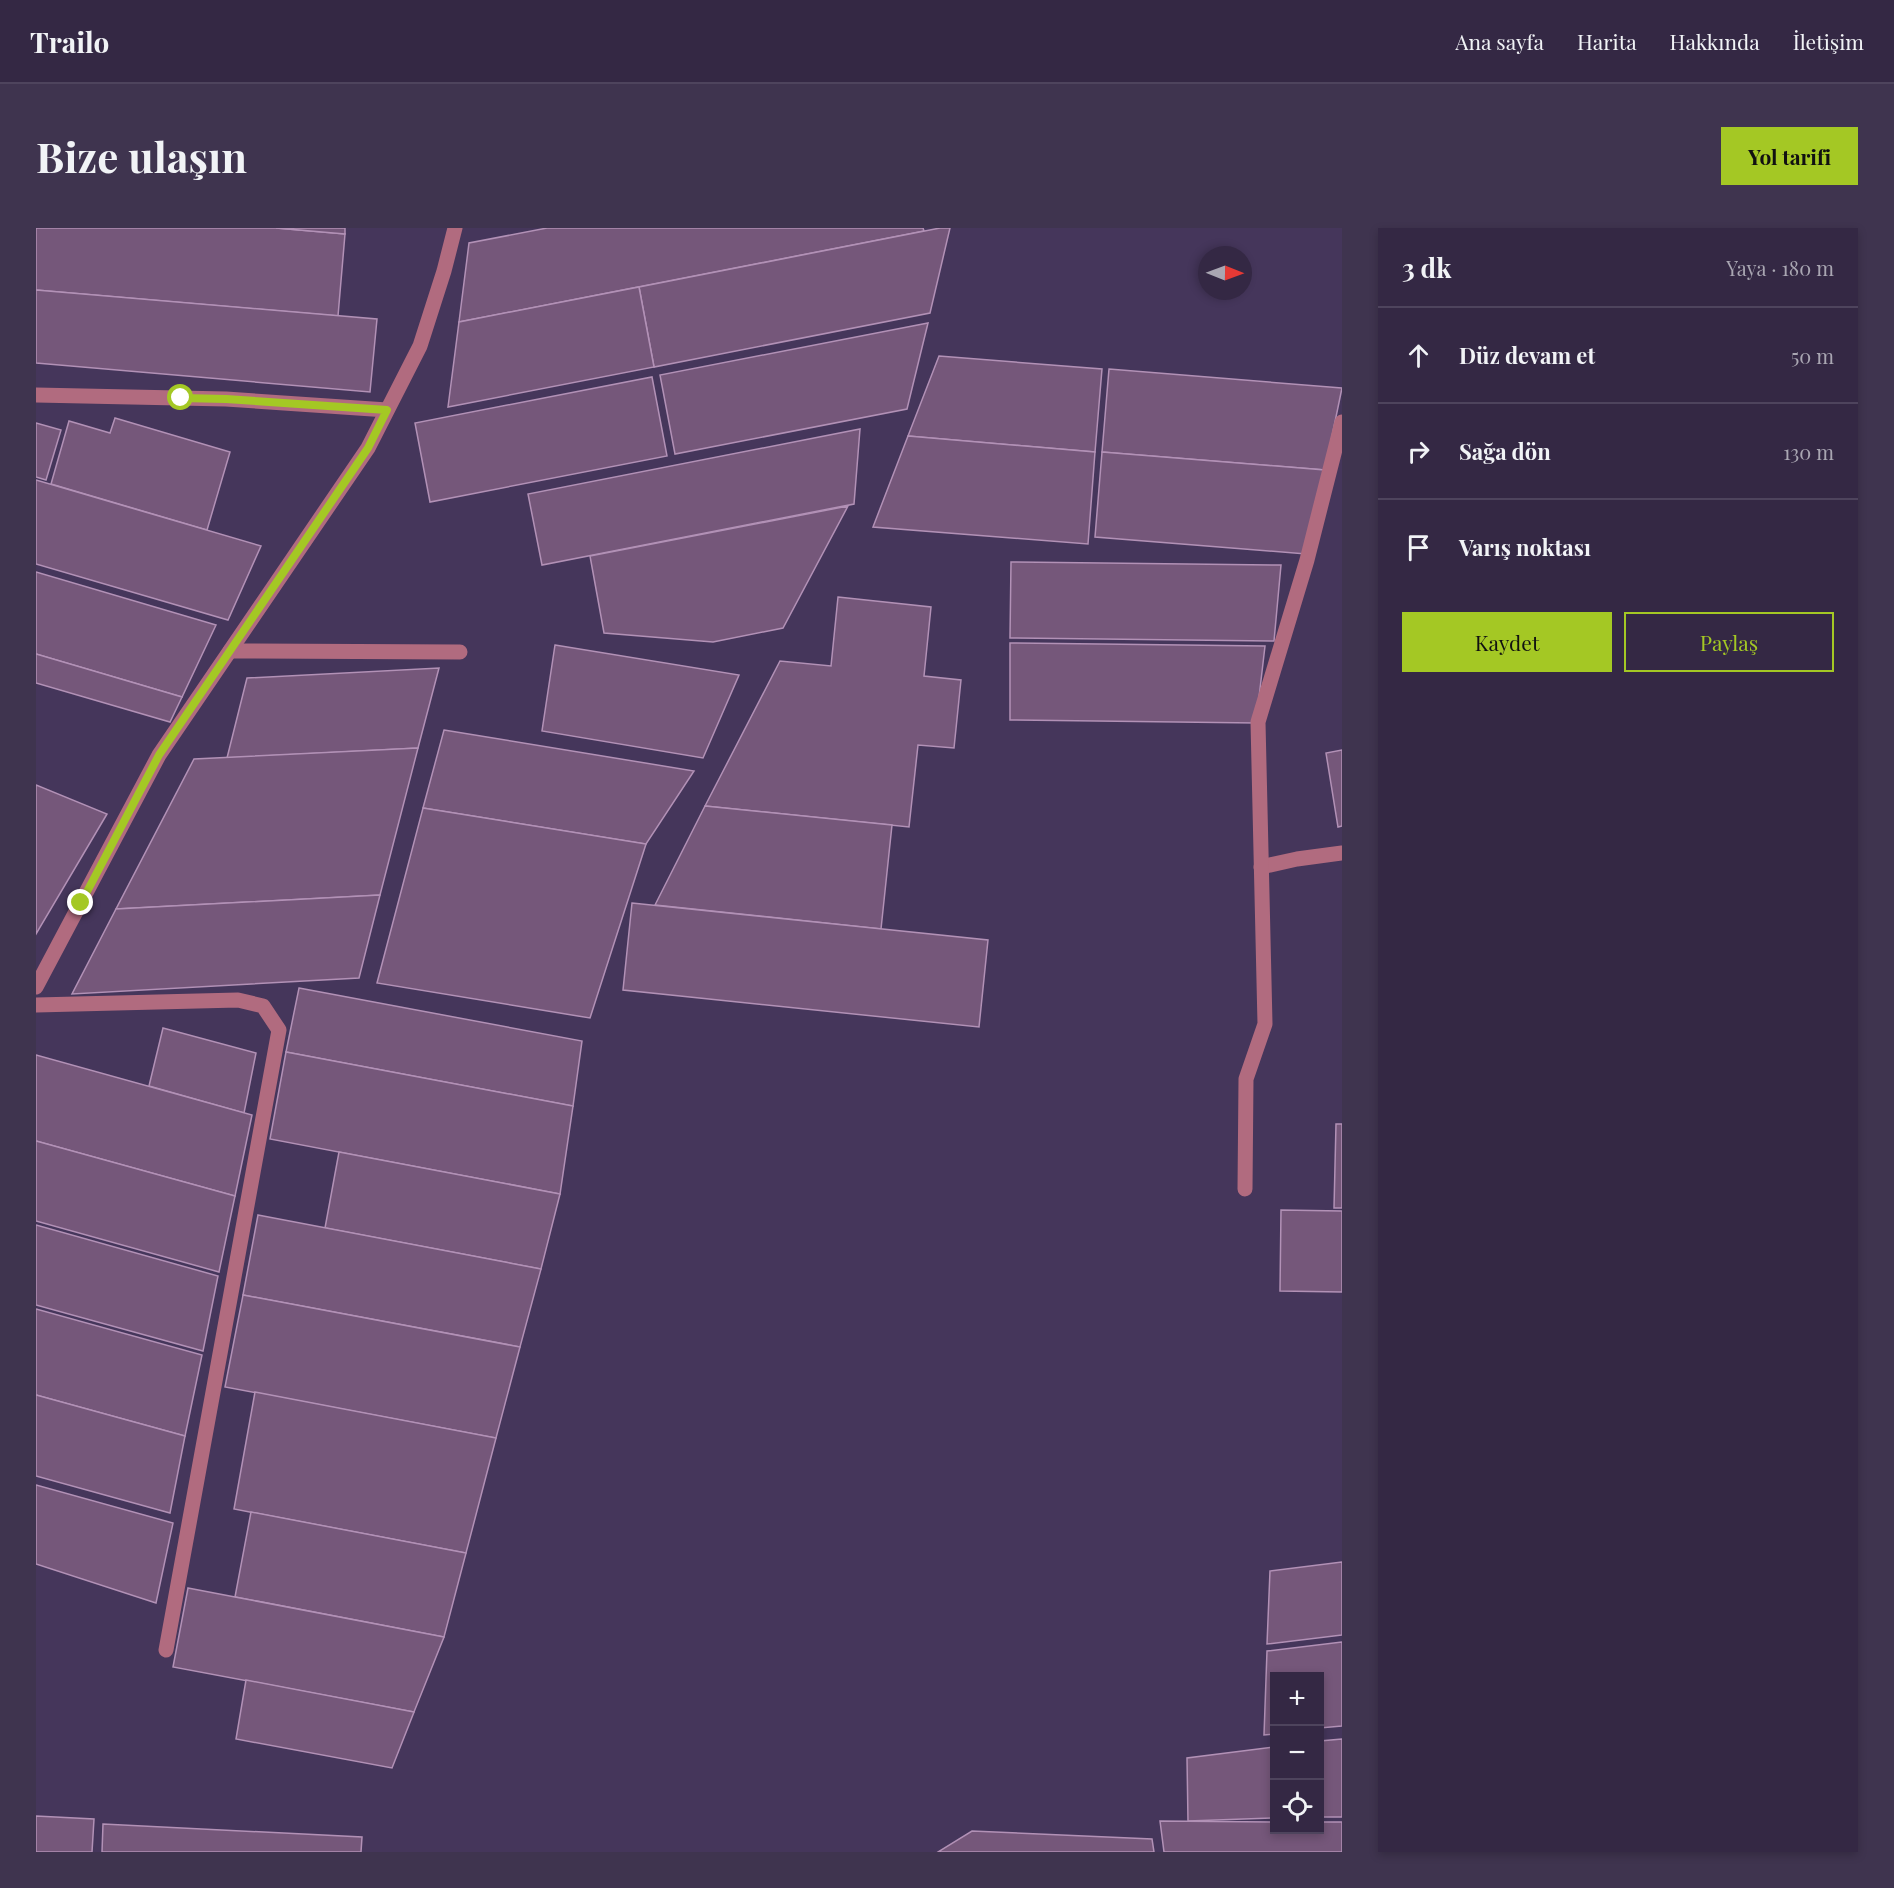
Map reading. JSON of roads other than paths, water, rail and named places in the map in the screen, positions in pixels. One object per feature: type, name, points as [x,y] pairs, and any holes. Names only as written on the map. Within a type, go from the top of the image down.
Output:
[{"type":"street","points":[[36,987],[159,755],[368,448],[420,346],[455,228]]},
{"type":"street","points":[[36,395],[226,399],[387,410]]},
{"type":"street","points":[[1245,1189],[1246,1079],[1265,1024],[1258,722],[1307,560],[1342,422]]},
{"type":"street","points":[[230,651],[460,652]]},
{"type":"street","points":[[1261,867],[1297,859],[1342,854]]},
{"type":"street","points":[[36,1005],[238,1000],[263,1006],[279,1030],[166,1650]]}]
